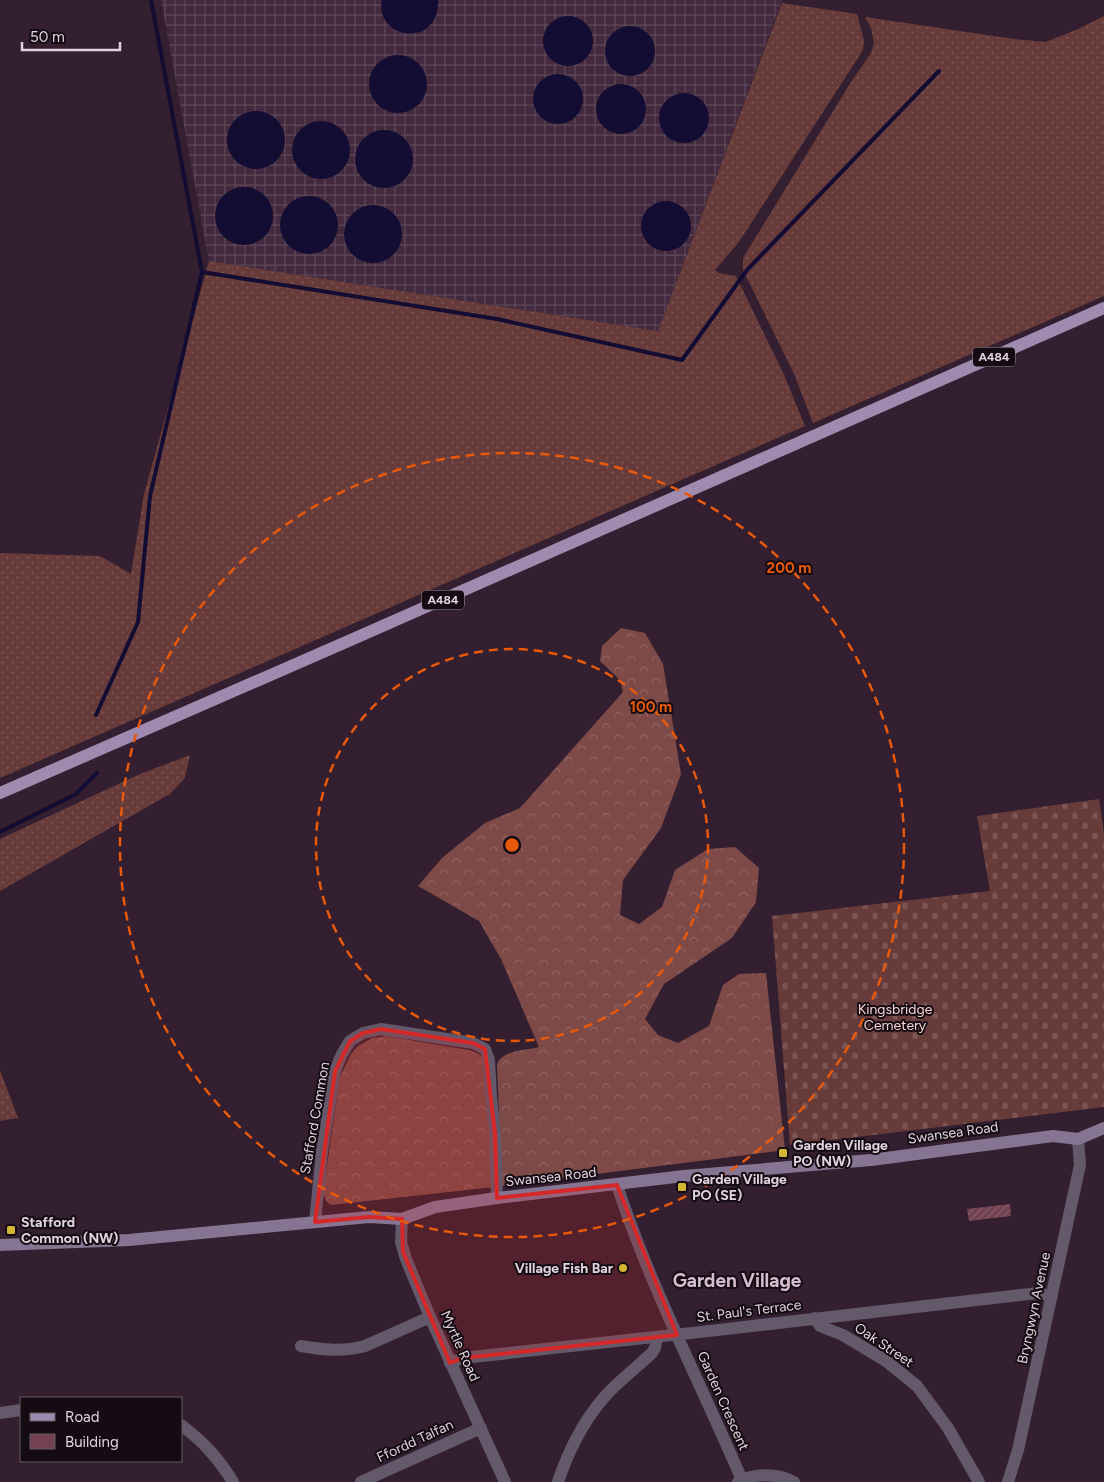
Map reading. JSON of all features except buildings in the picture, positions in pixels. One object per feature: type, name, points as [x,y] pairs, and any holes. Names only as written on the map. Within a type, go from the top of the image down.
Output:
[{"type":"main road","name":"A484","points":[[0,793],[1104,308]]},
{"type":"main road","name":"Swansea Road","points":[[0,1245],[129,1240],[369,1217],[402,1219],[435,1207],[497,1198],[684,1176],[872,1160],[1053,1136],[1078,1139],[1104,1128]]},
{"type":"street","name":"Stafford Common","points":[[315,1222],[322,1152],[335,1071],[350,1041],[363,1034],[381,1029],[473,1043],[485,1049],[489,1060],[496,1133],[497,1198]]},
{"type":"street","name":"Bryngwyn Avenue","points":[[1008,1482],[1018,1450],[1080,1164],[1078,1139]]},
{"type":"street","name":"Garden Crescent","points":[[617,1185],[625,1210],[740,1481],[767,1475],[794,1482]]},
{"type":"street","name":"Myrtle Road","points":[[402,1219],[403,1252],[450,1363],[505,1482]]},
{"type":"street","name":"St. Paul's Terrace","points":[[450,1363],[463,1358],[657,1338],[1038,1293],[1052,1296]]},
{"type":"street","points":[[301,1346],[324,1350],[354,1349],[365,1346],[430,1317]]},
{"type":"street","name":"Oak Street","points":[[814,1318],[820,1326],[843,1336],[886,1362],[917,1386],[948,1428],[979,1482]]},
{"type":"street","points":[[558,1482],[563,1466],[593,1412],[612,1389],[652,1353],[657,1338]]},
{"type":"street","points":[[0,1413],[20,1410]]},
{"type":"street","points":[[182,1426],[200,1439],[215,1456],[233,1482]]},
{"type":"street","name":"Ffordd Talfan","points":[[362,1482],[481,1428]]},
{"type":"highlighted area","points":[[381,1029],[473,1043],[485,1049],[495,1133],[497,1198],[617,1185],[677,1335],[463,1358],[450,1363],[403,1252],[402,1219],[369,1217],[315,1222],[335,1071],[350,1041],[363,1033]]},
{"type":"shaded area","points":[[161,0],[782,0],[658,331],[209,261]]},
{"type":"shaded area","points":[[382,0],[438,0],[436,16],[429,26],[419,32],[408,33],[397,30],[388,24],[382,13]]},
{"type":"shaded area","points":[[568,16],[586,23],[593,41],[586,59],[568,66],[550,59],[543,41],[550,23]]},
{"type":"shaded area","points":[[630,26],[648,33],[655,51],[648,69],[630,76],[612,69],[605,51],[612,33]]},
{"type":"shaded area","points":[[398,55],[414,60],[422,68],[427,84],[422,100],[414,108],[398,113],[382,108],[374,100],[369,84],[374,68],[382,60]]},
{"type":"shaded area","points":[[558,74],[576,81],[583,99],[576,117],[558,124],[540,117],[533,99],[540,81]]},
{"type":"shaded area","points":[[621,84],[639,91],[646,109],[639,127],[621,134],[603,127],[596,109],[603,91]]},
{"type":"shaded area","points":[[684,93],[702,100],[709,118],[702,136],[684,143],[666,136],[659,118],[666,100]]},
{"type":"shaded area","points":[[256,111],[272,116],[280,124],[285,140],[280,156],[272,164],[256,169],[240,164],[232,156],[227,140],[232,124],[240,116]]},
{"type":"shaded area","points":[[321,121],[337,126],[345,134],[350,150],[345,166],[337,174],[321,179],[305,174],[297,166],[292,150],[297,134],[305,126]]},
{"type":"shaded area","points":[[384,130],[400,135],[408,143],[413,159],[408,175],[400,183],[384,188],[368,183],[360,175],[355,159],[360,143],[368,135]]},
{"type":"shaded area","points":[[244,187],[260,192],[268,200],[273,216],[268,232],[260,240],[244,245],[228,240],[220,232],[215,216],[220,200],[228,192]]},
{"type":"shaded area","points":[[309,196],[325,201],[333,209],[338,225],[333,241],[325,249],[309,254],[293,249],[285,241],[280,225],[285,209],[293,201]]},
{"type":"shaded area","points":[[666,201],[676,203],[684,208],[689,216],[691,226],[689,236],[684,244],[676,249],[666,251],[656,249],[648,244],[643,236],[641,226],[643,216],[648,208],[656,203]]},
{"type":"shaded area","points":[[373,205],[389,210],[397,218],[402,234],[397,250],[389,258],[373,263],[357,258],[349,250],[344,234],[349,218],[357,210]]},
{"type":"green space","points":[[782,3],[857,14],[864,40],[863,50],[739,242],[715,270],[719,273],[736,276],[785,377],[805,426],[0,778],[0,553],[100,556],[131,574],[144,494],[209,261],[658,331]]},
{"type":"green space","points":[[1104,16],[1104,296],[813,423],[794,374],[743,270],[743,258],[851,82],[871,53],[874,43],[871,28],[865,17],[1046,42]]},
{"type":"green space","points":[[621,628],[645,633],[663,664],[681,774],[661,828],[623,880],[620,915],[639,924],[662,907],[675,870],[708,849],[735,847],[759,868],[756,902],[732,938],[664,984],[645,1019],[658,1035],[678,1043],[709,1026],[723,985],[739,974],[766,973],[785,1150],[502,1186],[497,1064],[500,1059],[510,1053],[539,1047],[501,959],[479,921],[418,886],[442,858],[485,823],[520,808],[623,692],[620,680],[600,661],[602,646]]},
{"type":"green space","points":[[190,755],[185,778],[170,794],[0,891],[0,839],[140,774]]},
{"type":"green space","name":"Kingsbridge Cemetery","points":[[1099,799],[1104,834],[1104,1107],[790,1145],[772,916],[990,891],[977,816]]},
{"type":"green space","points":[[386,1036],[469,1050],[479,1054],[486,1062],[494,1187],[331,1205],[326,1201],[323,1193],[340,1077],[351,1054],[358,1046],[372,1038]]},
{"type":"green space","points":[[0,1070],[18,1118],[0,1121]]},
{"type":"waterway","points":[[96,715],[138,622],[150,496],[202,272],[151,0]]},
{"type":"waterway","points":[[202,272],[497,319],[682,360],[747,270],[939,71]]},
{"type":"waterway","points":[[0,832],[76,794],[97,773]]},
{"type":"place","name":"Garden Village PO (NW)","points":[[783,1153]]},
{"type":"place","name":"Garden Village PO (SE)","points":[[682,1187]]},
{"type":"place","name":"Stafford Common (NW)","points":[[11,1230]]},
{"type":"place","name":"Village Fish Bar","points":[[623,1268]]},
{"type":"district","name":"Garden Village","points":[[737,1280]]}]
